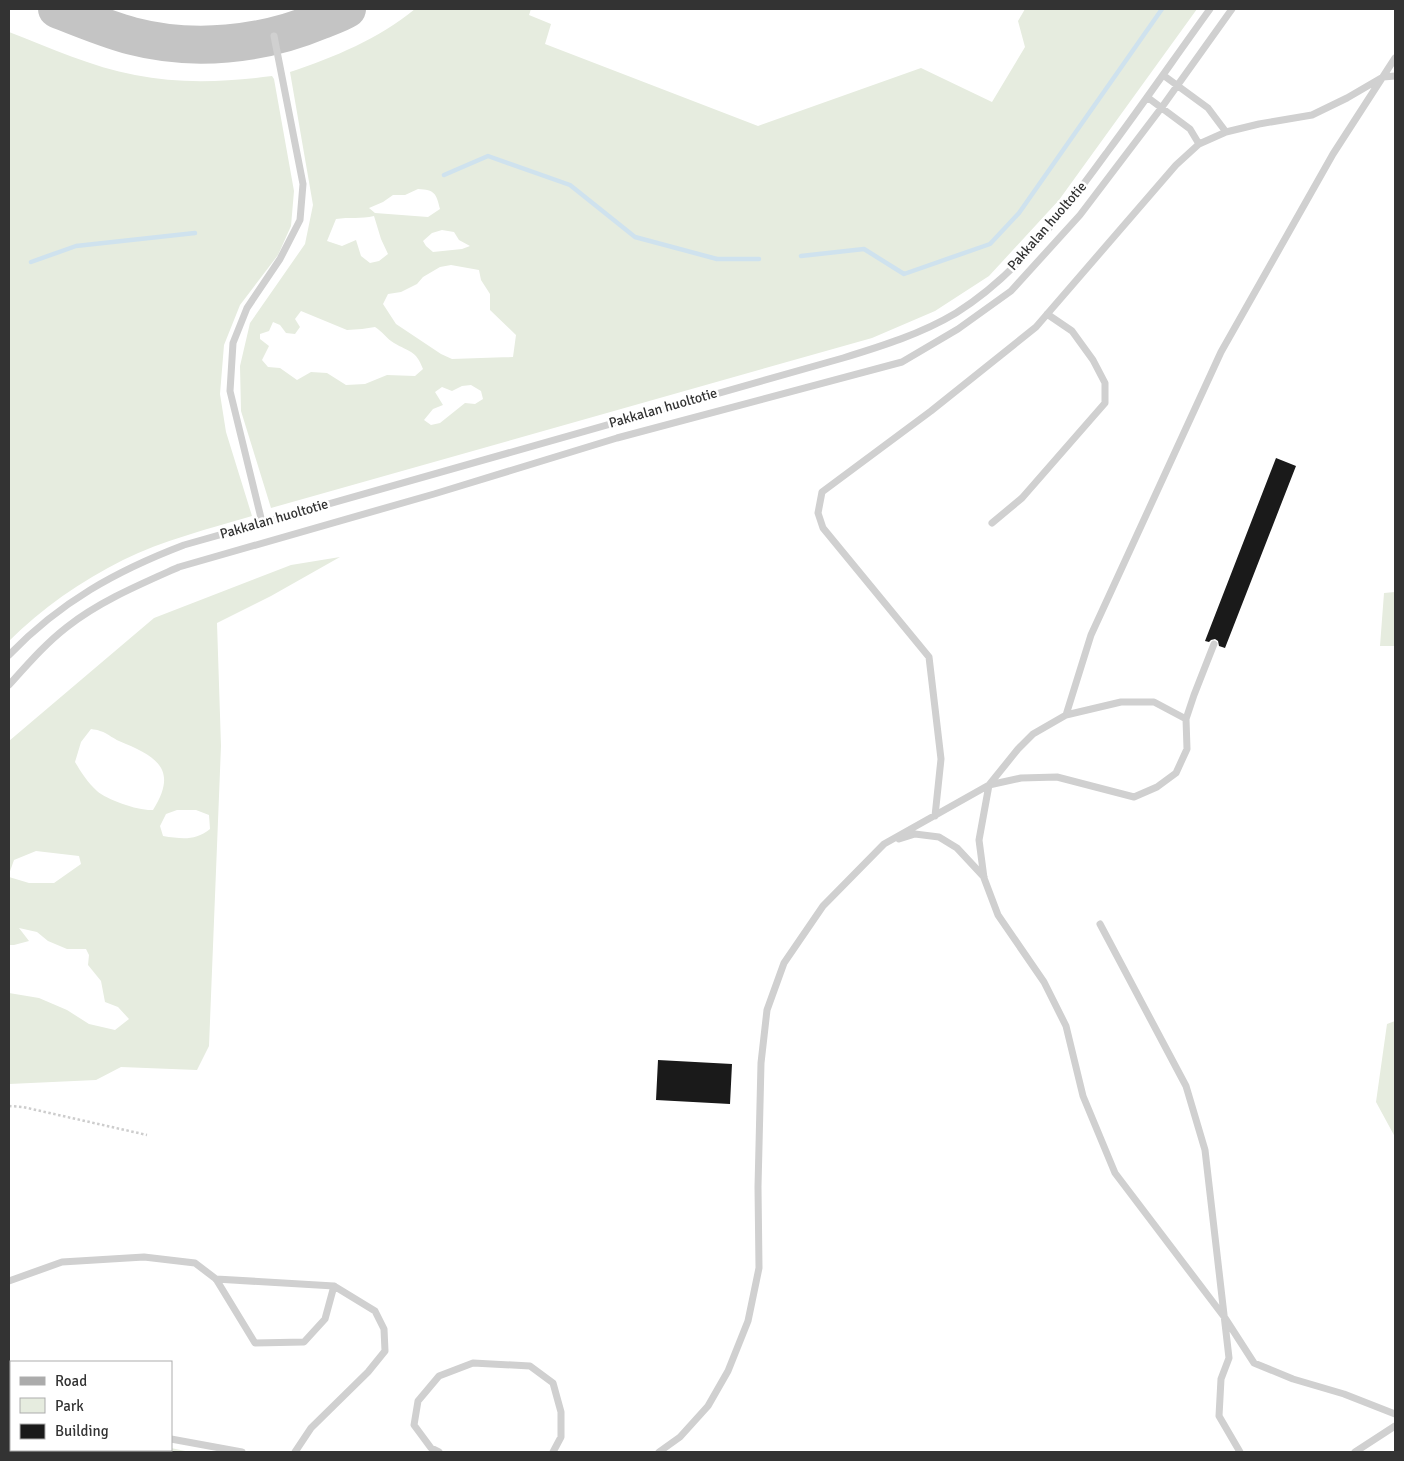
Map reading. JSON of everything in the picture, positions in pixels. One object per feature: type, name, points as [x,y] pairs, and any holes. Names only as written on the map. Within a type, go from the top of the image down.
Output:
[{"type":"lane","name":"Pakkalan huoltotie","points":[[9,655],[34,630],[63,607],[92,588],[125,570],[184,545],[852,355],[921,331],[950,316],[996,282],[1031,247],[1084,184],[1210,9]]},
{"type":"lane","points":[[9,685],[36,655],[67,627],[104,603],[140,584],[180,567],[434,494],[617,438],[902,362],[958,329],[1011,291],[1080,215],[1162,108],[1232,9]]},
{"type":"lane","points":[[262,522],[230,390],[233,343],[247,308],[280,259],[300,220],[303,184],[274,36]]},
{"type":"lane","points":[[1066,715],[1091,635],[1221,352],[1332,154],[1395,58]]},
{"type":"lane","points":[[1163,75],[1208,108],[1226,132]]},
{"type":"lane","points":[[935,816],[941,759],[929,657],[823,528],[818,513],[822,492],[931,411],[1036,327],[1176,165],[1199,144],[1226,132],[1312,115],[1347,98],[1383,77],[1395,76]]},
{"type":"lane","points":[[1148,97],[1190,129],[1199,144]]},
{"type":"lane","points":[[992,524],[1022,498],[1105,403],[1105,383],[1093,360],[1072,331],[1047,314]]},
{"type":"lane","points":[[659,1452],[680,1437],[708,1406],[728,1371],[748,1321],[759,1268],[760,1063],[767,1010],[784,963],[823,906],[884,844],[989,785],[1021,778],[1057,777],[1134,797],[1158,787],[1176,773],[1187,749],[1186,719],[1214,644]]},
{"type":"lane","points":[[1186,719],[1154,702],[1121,702],[1066,715],[1033,734],[1018,749],[989,785],[979,840],[984,878],[998,915],[1044,982],[1066,1026],[1084,1096],[1115,1173],[1225,1318],[1254,1363],[1293,1379],[1344,1394],[1395,1414]]},
{"type":"lane","points":[[884,844],[915,834],[939,837],[957,848],[984,878]]},
{"type":"lane","points":[[1100,924],[1186,1086],[1205,1150],[1229,1358],[1221,1379],[1219,1416],[1240,1452]]},
{"type":"lane","points":[[9,1281],[62,1262],[144,1257],[195,1263],[216,1279],[255,1344],[304,1342],[325,1319],[334,1286]]},
{"type":"lane","points":[[216,1279],[334,1286],[375,1311],[384,1329],[385,1351],[368,1372],[311,1428],[295,1452]]},
{"type":"lane","points":[[439,1452],[431,1448],[414,1425],[418,1401],[439,1376],[473,1363],[530,1366],[553,1383],[562,1412],[561,1437],[553,1452]]},
{"type":"lane","points":[[1355,1452],[1395,1426]]},
{"type":"lane","points":[[172,1439],[242,1452]]},
{"type":"path","points":[[9,1106],[23,1107],[147,1135]]},
{"type":"green space","points":[[415,9],[531,9],[529,15],[551,24],[545,44],[758,126],[921,68],[992,102],[1025,47],[1018,21],[1025,9],[1197,9],[1059,200],[989,276],[935,311],[872,338],[271,508],[241,411],[240,366],[250,323],[305,244],[313,205],[290,72],[356,46],[401,20]],"holes":[[[418,189],[428,190],[436,196],[440,209],[428,217],[375,213],[369,208],[393,195],[405,195]],[[374,216],[388,254],[379,261],[370,263],[361,256],[356,240],[342,246],[327,241],[336,219]],[[442,230],[454,232],[459,240],[470,246],[462,249],[433,252],[423,241],[432,233]],[[451,265],[479,270],[481,280],[490,294],[490,310],[516,335],[513,357],[452,359],[441,354],[396,324],[383,304],[388,294],[401,292],[417,284],[423,277],[440,267]],[[301,311],[347,330],[375,327],[391,341],[415,355],[423,369],[415,376],[387,375],[365,384],[346,385],[327,373],[311,372],[297,380],[280,368],[268,367],[262,360],[269,346],[260,339],[260,334],[269,331],[273,322],[280,325],[286,333],[295,334],[300,327],[295,319]],[[471,385],[481,391],[483,399],[475,404],[465,403],[440,423],[431,425],[424,420],[433,409],[443,405],[435,392],[442,387],[452,391],[462,386]]]},
{"type":"green space","points":[[9,32],[87,62],[119,72],[152,78],[203,81],[238,80],[272,76],[294,191],[291,226],[278,255],[240,305],[224,345],[220,394],[226,432],[252,516],[170,541],[123,560],[63,596],[35,617],[9,641]]},
{"type":"green space","points":[[340,557],[271,596],[217,623],[221,746],[209,1046],[197,1070],[121,1067],[96,1080],[9,1084],[9,993],[39,998],[67,1010],[89,1024],[115,1030],[129,1019],[118,1007],[105,1002],[101,981],[88,965],[89,955],[86,949],[67,949],[48,941],[37,932],[19,928],[29,941],[9,945],[9,877],[29,883],[54,883],[81,864],[79,856],[36,851],[14,860],[9,874],[9,741],[154,618],[291,565]],"holes":[[[91,729],[103,732],[144,752],[160,766],[164,784],[161,796],[153,810],[140,809],[115,801],[102,794],[88,781],[75,762],[81,742]],[[177,810],[196,810],[209,815],[210,829],[199,836],[188,838],[163,836],[160,826],[166,814]]]},
{"type":"green space","points":[[1395,592],[1395,646],[1380,646],[1384,593]]},
{"type":"green space","points":[[1395,1021],[1395,1137],[1376,1102],[1387,1024]]},
{"type":"green space","points":[[172,1448],[190,1452],[118,1451],[172,1451]]},
{"type":"building","points":[[1276,458],[1296,466],[1225,648],[1219,646],[1218,641],[1215,639],[1209,642],[1205,641]]},
{"type":"building","points":[[658,1060],[732,1064],[730,1104],[656,1100]]},
{"type":"waterway","points":[[801,256],[864,249],[904,274],[990,244],[1019,213],[1162,9]]},
{"type":"waterway","points":[[444,175],[488,156],[570,185],[635,237],[717,259],[759,259]]},
{"type":"waterway","points":[[31,262],[76,246],[195,233]]},
{"type":"taxiway","points":[[57,9],[132,36],[155,41],[203,45],[251,41],[274,36],[347,9]]}]
